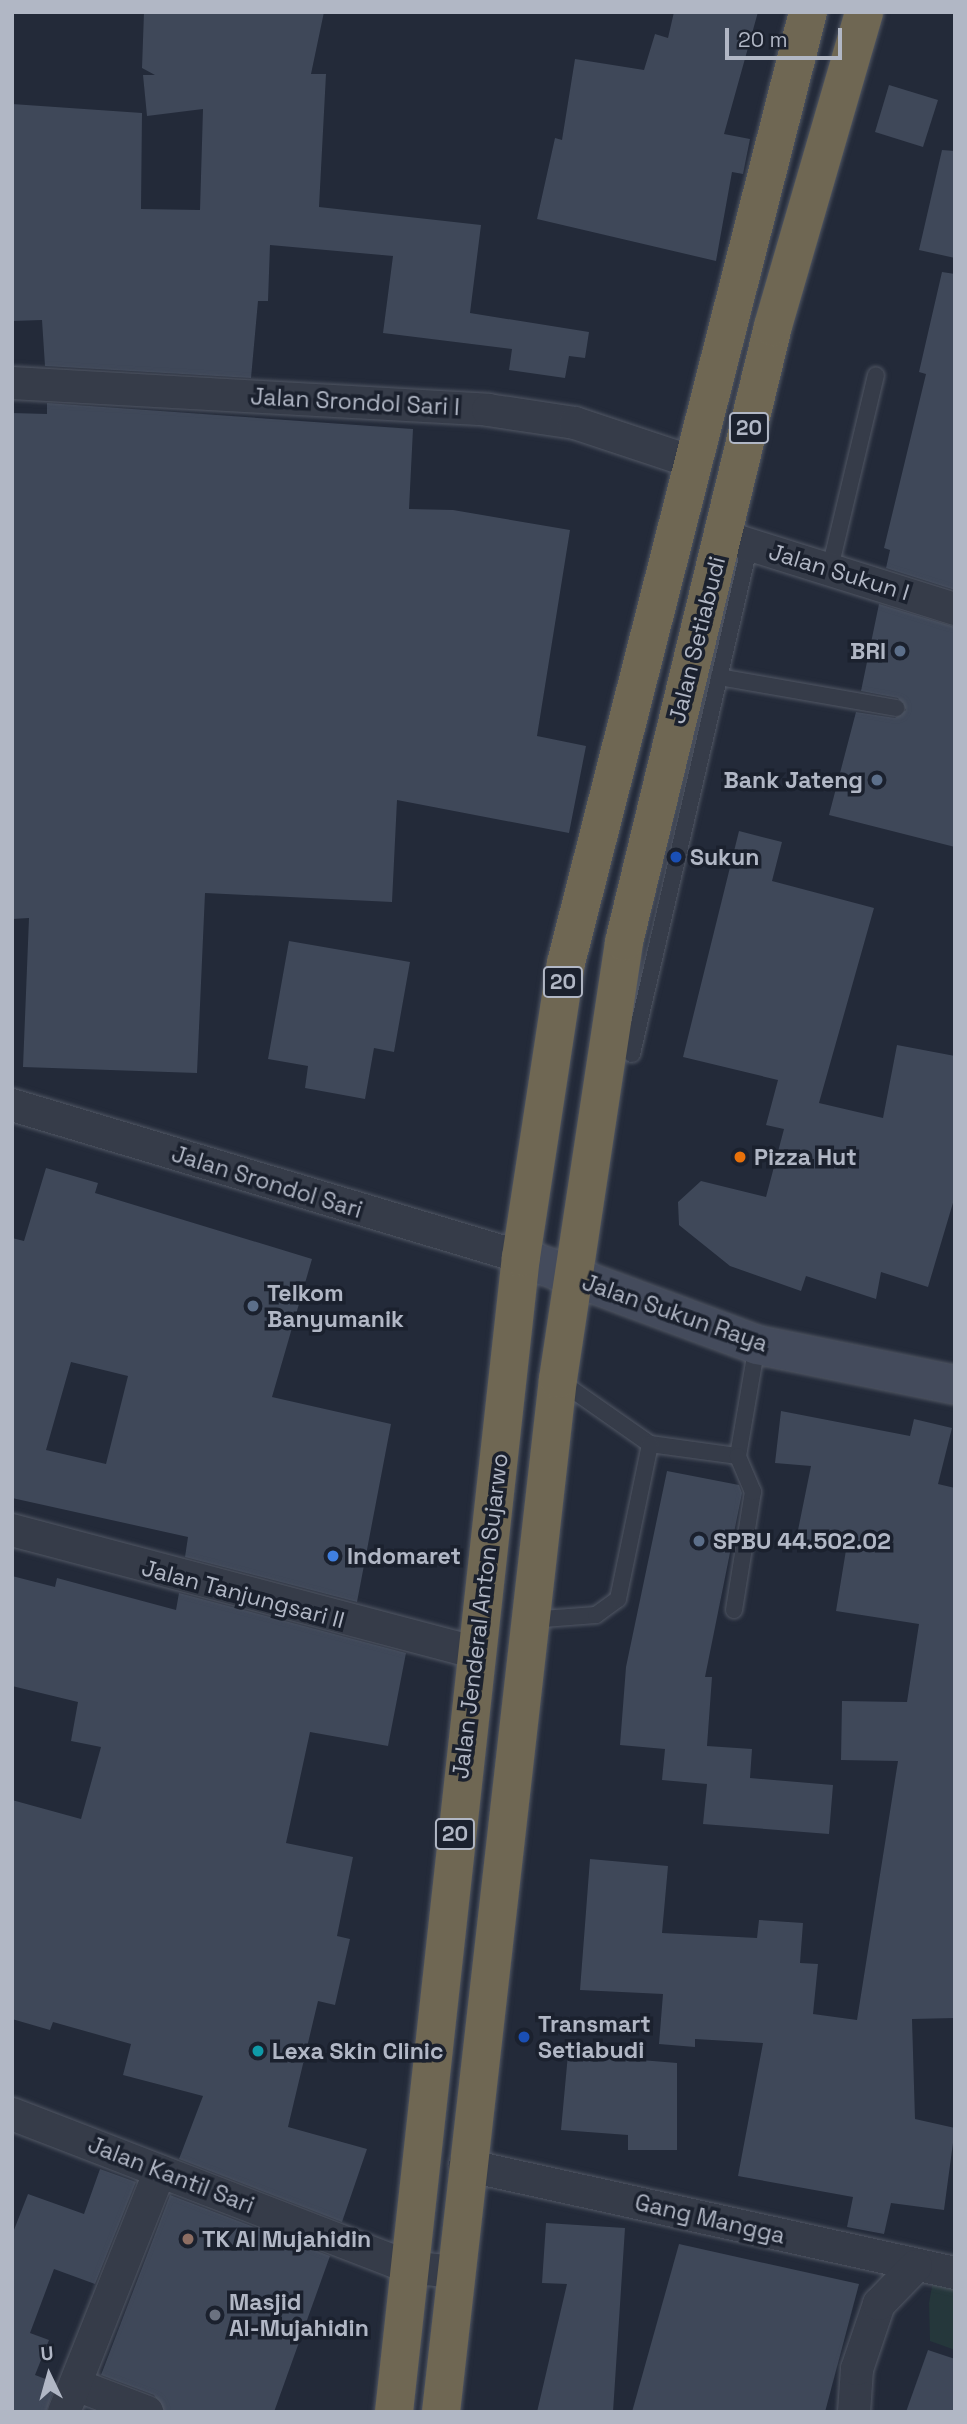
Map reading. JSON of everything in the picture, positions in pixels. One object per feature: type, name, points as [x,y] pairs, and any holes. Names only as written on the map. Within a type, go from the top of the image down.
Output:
[{"type":"highway","name":"20","points":[[522,1257],[566,963],[808,12]]},
{"type":"highway","name":"Jalan Setiabudi","points":[[572,1276],[624,942],[736,540],[845,73],[864,12]]},
{"type":"highway","points":[[845,73],[883,12]]},
{"type":"highway","name":"Jalan Jenderal Anton Sujarwo","points":[[394,2412],[476,1653],[522,1257]]},
{"type":"highway","name":"20","points":[[442,2412],[465,2165],[572,1276]]},
{"type":"street","name":"Jalan Srondol Sari I","points":[[12,383],[488,410],[575,423],[692,462]]},
{"type":"street","name":"Jalan Sukun I","points":[[736,540],[955,609]]},
{"type":"street","name":"Jalan Srondol Sari","points":[[12,1105],[522,1257]]},
{"type":"street","name":"Jalan Sukun Raya","points":[[522,1257],[757,1345],[955,1385]]},
{"type":"street","name":"Jalan Tanjungsari II","points":[[12,1530],[476,1653]]},
{"type":"street","name":"Jalan Kantil Sari","points":[[12,2113],[408,2267]]},
{"type":"street","name":"Gang Mangga","points":[[465,2165],[955,2273]]},
{"type":"street","points":[[147,2412],[71,2399],[160,2171]]},
{"type":"street","points":[[854,2412],[857,2369],[879,2304],[916,2266]]},
{"type":"street","points":[[408,2267],[453,2272]]},
{"type":"lane","points":[[830,568],[876,375]]},
{"type":"lane","points":[[632,1054],[719,677],[736,540]]},
{"type":"lane","points":[[719,677],[896,708]]},
{"type":"lane","points":[[734,1610],[752,1492],[738,1456],[757,1345]]},
{"type":"lane","points":[[558,1379],[650,1444],[738,1456]]},
{"type":"lane","points":[[530,1620],[596,1615],[618,1599],[650,1444]]},
{"type":"shaded area","points":[[955,2276],[955,2350],[930,2341],[929,2303],[933,2281]]},
{"type":"building","points":[[144,12],[324,12],[311,74],[326,74],[319,207],[481,225],[470,313],[589,332],[585,358],[569,356],[565,378],[509,370],[512,349],[383,333],[393,256],[270,245],[268,301],[258,301],[251,378],[45,366],[42,320],[12,321],[12,104],[142,113],[141,209],[200,210],[203,109],[147,116],[143,75],[155,75],[142,68]]},
{"type":"building","points":[[674,12],[758,12],[724,134],[750,139],[743,174],[732,172],[716,261],[537,219],[555,138],[562,140],[575,59],[644,70],[655,34],[668,38]]},
{"type":"building","points":[[889,85],[938,100],[923,147],[875,132]]},
{"type":"building","points":[[942,150],[955,151],[955,258],[919,250]]},
{"type":"building","points":[[942,272],[955,274],[955,590],[886,568],[890,550],[884,548],[926,374],[919,372]]},
{"type":"building","points":[[47,403],[413,429],[409,509],[453,510],[570,530],[537,736],[586,746],[569,833],[397,800],[392,902],[205,893],[197,1073],[23,1067],[29,918],[12,919],[12,413],[47,414]]},
{"type":"building","points":[[879,604],[955,627],[955,847],[829,815],[856,712],[895,718],[906,710],[898,698],[861,691]]},
{"type":"building","points":[[739,831],[782,842],[772,881],[874,908],[819,1103],[883,1118],[897,1045],[955,1056],[955,1196],[928,1287],[881,1272],[876,1299],[806,1276],[801,1291],[730,1266],[679,1225],[678,1202],[701,1181],[766,1197],[784,1129],[766,1125],[778,1080],[683,1057]]},
{"type":"building","points":[[289,941],[410,962],[394,1052],[374,1048],[365,1099],[305,1088],[308,1066],[268,1059]]},
{"type":"building","points":[[46,1168],[98,1183],[95,1193],[312,1259],[272,1397],[391,1424],[357,1602],[185,1557],[188,1537],[12,1498],[12,1238],[24,1241]],"holes":[[[71,1362],[128,1376],[106,1464],[46,1450]]]},
{"type":"building","points":[[781,1411],[910,1436],[914,1419],[952,1428],[938,1484],[955,1488],[955,2018],[912,2019],[915,2119],[955,2128],[944,2210],[891,2203],[884,2234],[847,2227],[853,2197],[738,2176],[763,2043],[695,2039],[695,2047],[659,2044],[663,1994],[580,1990],[590,1859],[668,1866],[662,1933],[757,1938],[759,1920],[803,1923],[800,1963],[818,1964],[813,2014],[857,2020],[898,1761],[841,1760],[842,1701],[907,1702],[919,1624],[836,1611],[846,1550],[796,1540],[811,1466],[775,1463]]},
{"type":"building","points":[[667,1471],[739,1485],[742,1493],[705,1677],[712,1677],[707,1746],[752,1749],[750,1778],[833,1785],[829,1834],[703,1824],[707,1784],[662,1780],[665,1749],[620,1745],[626,1667]]},
{"type":"building","points":[[12,1576],[55,1587],[57,1578],[176,1610],[179,1593],[406,1653],[388,1746],[310,1732],[286,1843],[353,1857],[337,1936],[350,1939],[335,2005],[318,2001],[288,2127],[367,2149],[342,2222],[179,2159],[203,2096],[123,2075],[131,2044],[53,2022],[50,2030],[12,2019],[12,1800],[81,1819],[101,1747],[71,1741],[78,1702],[12,1686]]},
{"type":"building","points":[[568,2054],[677,2063],[677,2150],[628,2150],[628,2135],[561,2130]]},
{"type":"building","points":[[100,2169],[136,2182],[95,2284],[54,2269],[30,2333],[49,2340],[35,2375],[56,2383],[46,2412],[12,2412],[12,2235],[28,2194],[84,2214]]},
{"type":"building","name":"Masjid Al-Mujahidin","points":[[170,2195],[330,2256],[274,2412],[165,2412],[154,2395],[101,2375]]},
{"type":"building","points":[[546,2223],[625,2228],[613,2412],[537,2412],[567,2284],[542,2283]]},
{"type":"building","points":[[679,2244],[859,2284],[825,2412],[632,2412]]},
{"type":"building","points":[[928,2350],[955,2359],[955,2412],[906,2412]]},
{"type":"place","name":"BRI","points":[[900,651]]},
{"type":"place","name":"Bank Jateng","points":[[877,780]]},
{"type":"place","name":"Sukun","points":[[676,857]]},
{"type":"place","name":"Pizza Hut","points":[[740,1157]]},
{"type":"place","name":"Telkom Banyumanik","points":[[253,1306]]},
{"type":"place","name":"SPBU 44.502.02","points":[[699,1541]]},
{"type":"place","name":"Indomaret","points":[[333,1556]]},
{"type":"place","name":"Transmart Setiabudi","points":[[524,2037]]},
{"type":"place","name":"Lexa Skin Clinic","points":[[258,2051]]},
{"type":"place","name":"TK Al Mujahidin","points":[[188,2239]]},
{"type":"place","name":"Masjid Al-Mujahidin","points":[[215,2315]]}]
